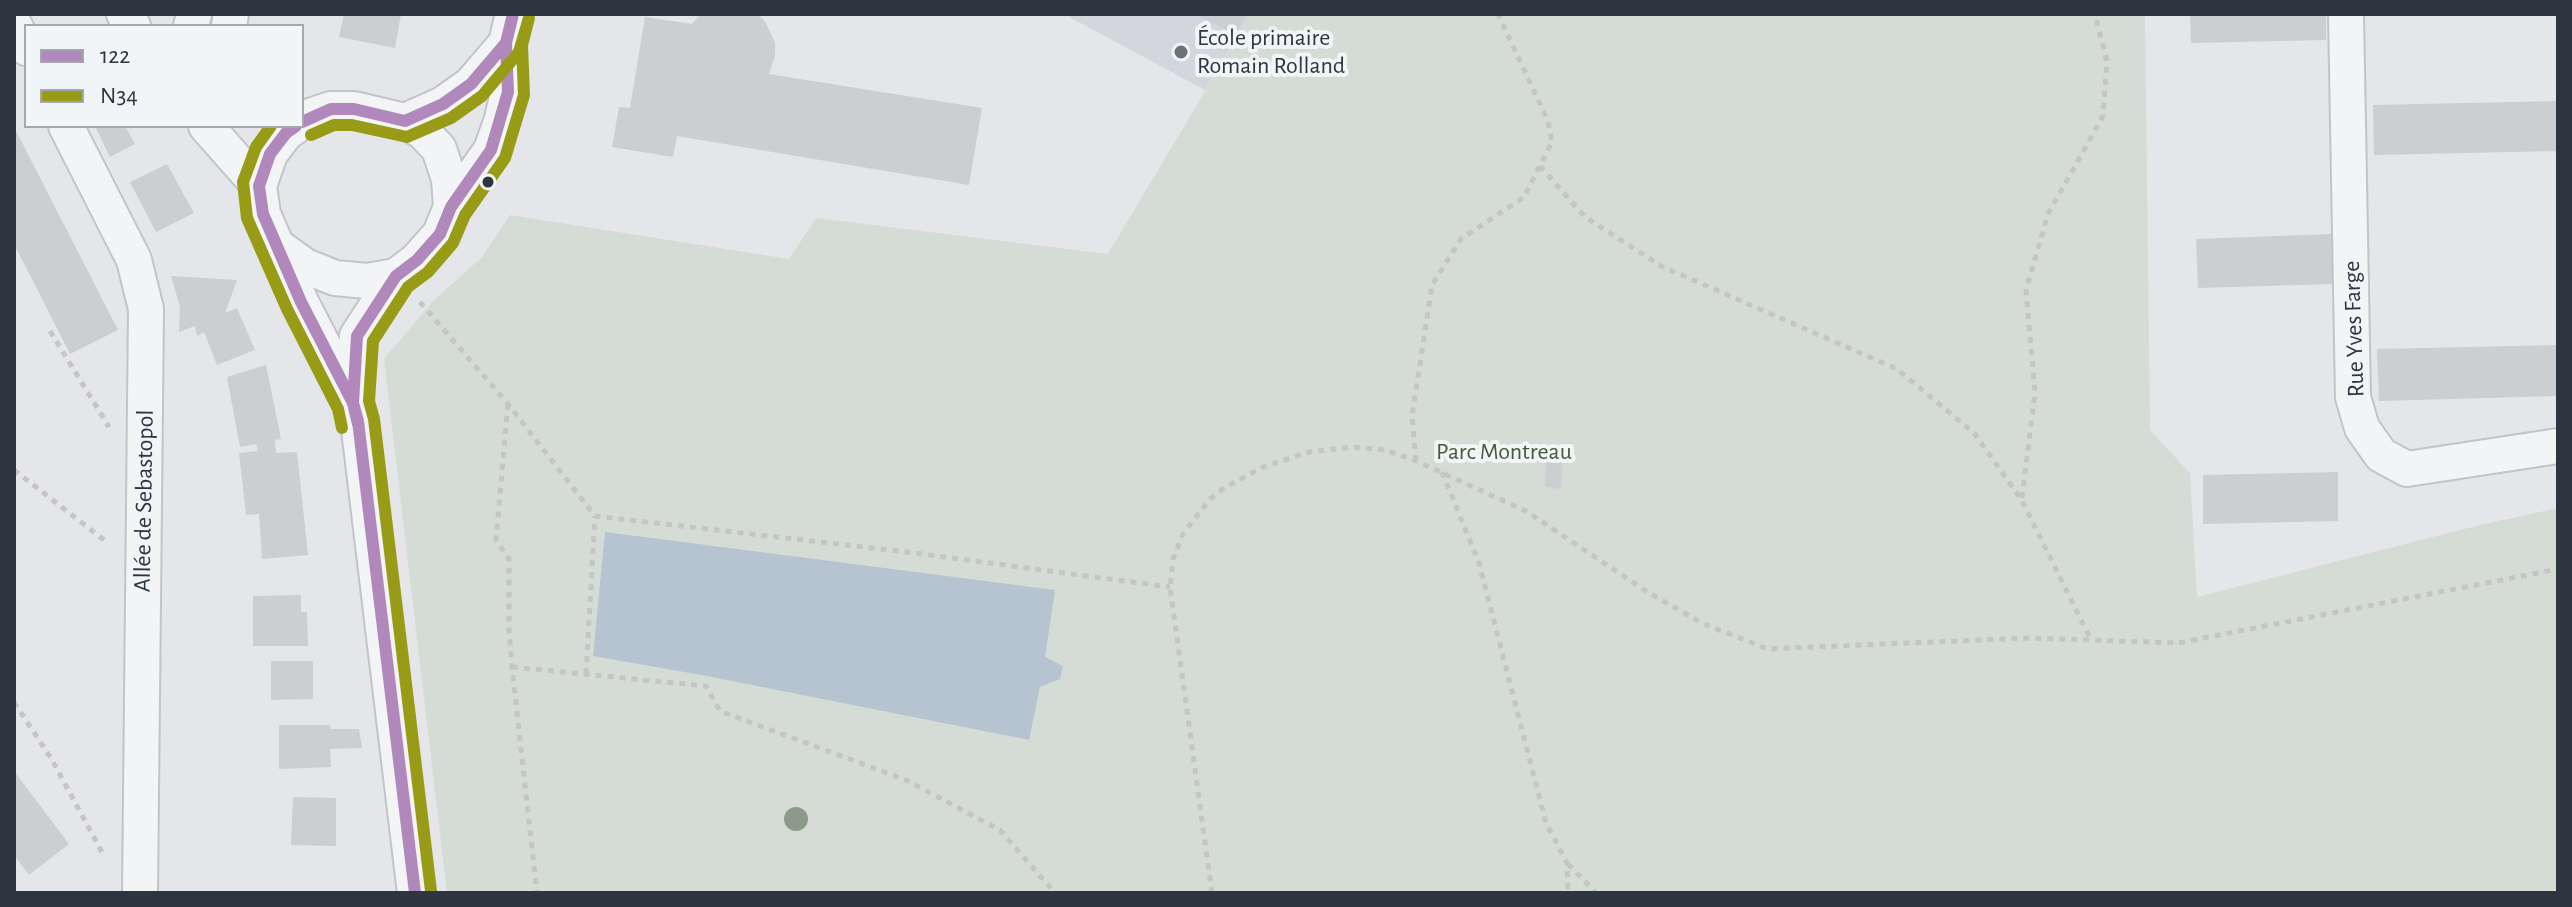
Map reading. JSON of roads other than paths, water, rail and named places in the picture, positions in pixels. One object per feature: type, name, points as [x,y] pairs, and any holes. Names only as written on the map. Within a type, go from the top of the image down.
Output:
[{"type":"street","name":"Rue Yves Farge","points":[[2346,14],[2353,397],[2362,428],[2381,455],[2407,469],[2558,446]]},
{"type":"street","points":[[14,24],[24,44]]},
{"type":"street","points":[[405,121],[443,104],[471,84],[510,28]]},
{"type":"street","points":[[353,403],[357,336],[396,276],[417,260],[440,234],[451,207],[491,150],[508,92],[510,28]]},
{"type":"street","points":[[304,120],[331,109],[354,109],[405,121],[423,132],[439,149],[449,179],[451,207]]},
{"type":"street","name":"Allée de Sebastopol","points":[[67,128],[134,260],[146,309],[140,880]]},
{"type":"street","points":[[208,128],[259,186]]},
{"type":"street","points":[[288,128],[270,154],[259,186],[263,214],[308,315],[353,403],[358,421],[415,893]]},
{"type":"street","points":[[276,245],[305,266],[335,278],[367,281],[396,276]]},
{"type":"water","points":[[605,532],[1055,590],[1045,657],[1063,666],[1060,679],[1040,687],[1029,740],[593,656]]},
{"type":"place","name":"École primaire Romain Rolland","points":[[1181,52]]},
{"type":"park label","name":"Parc Montreau","points":[[1504,452]]}]
